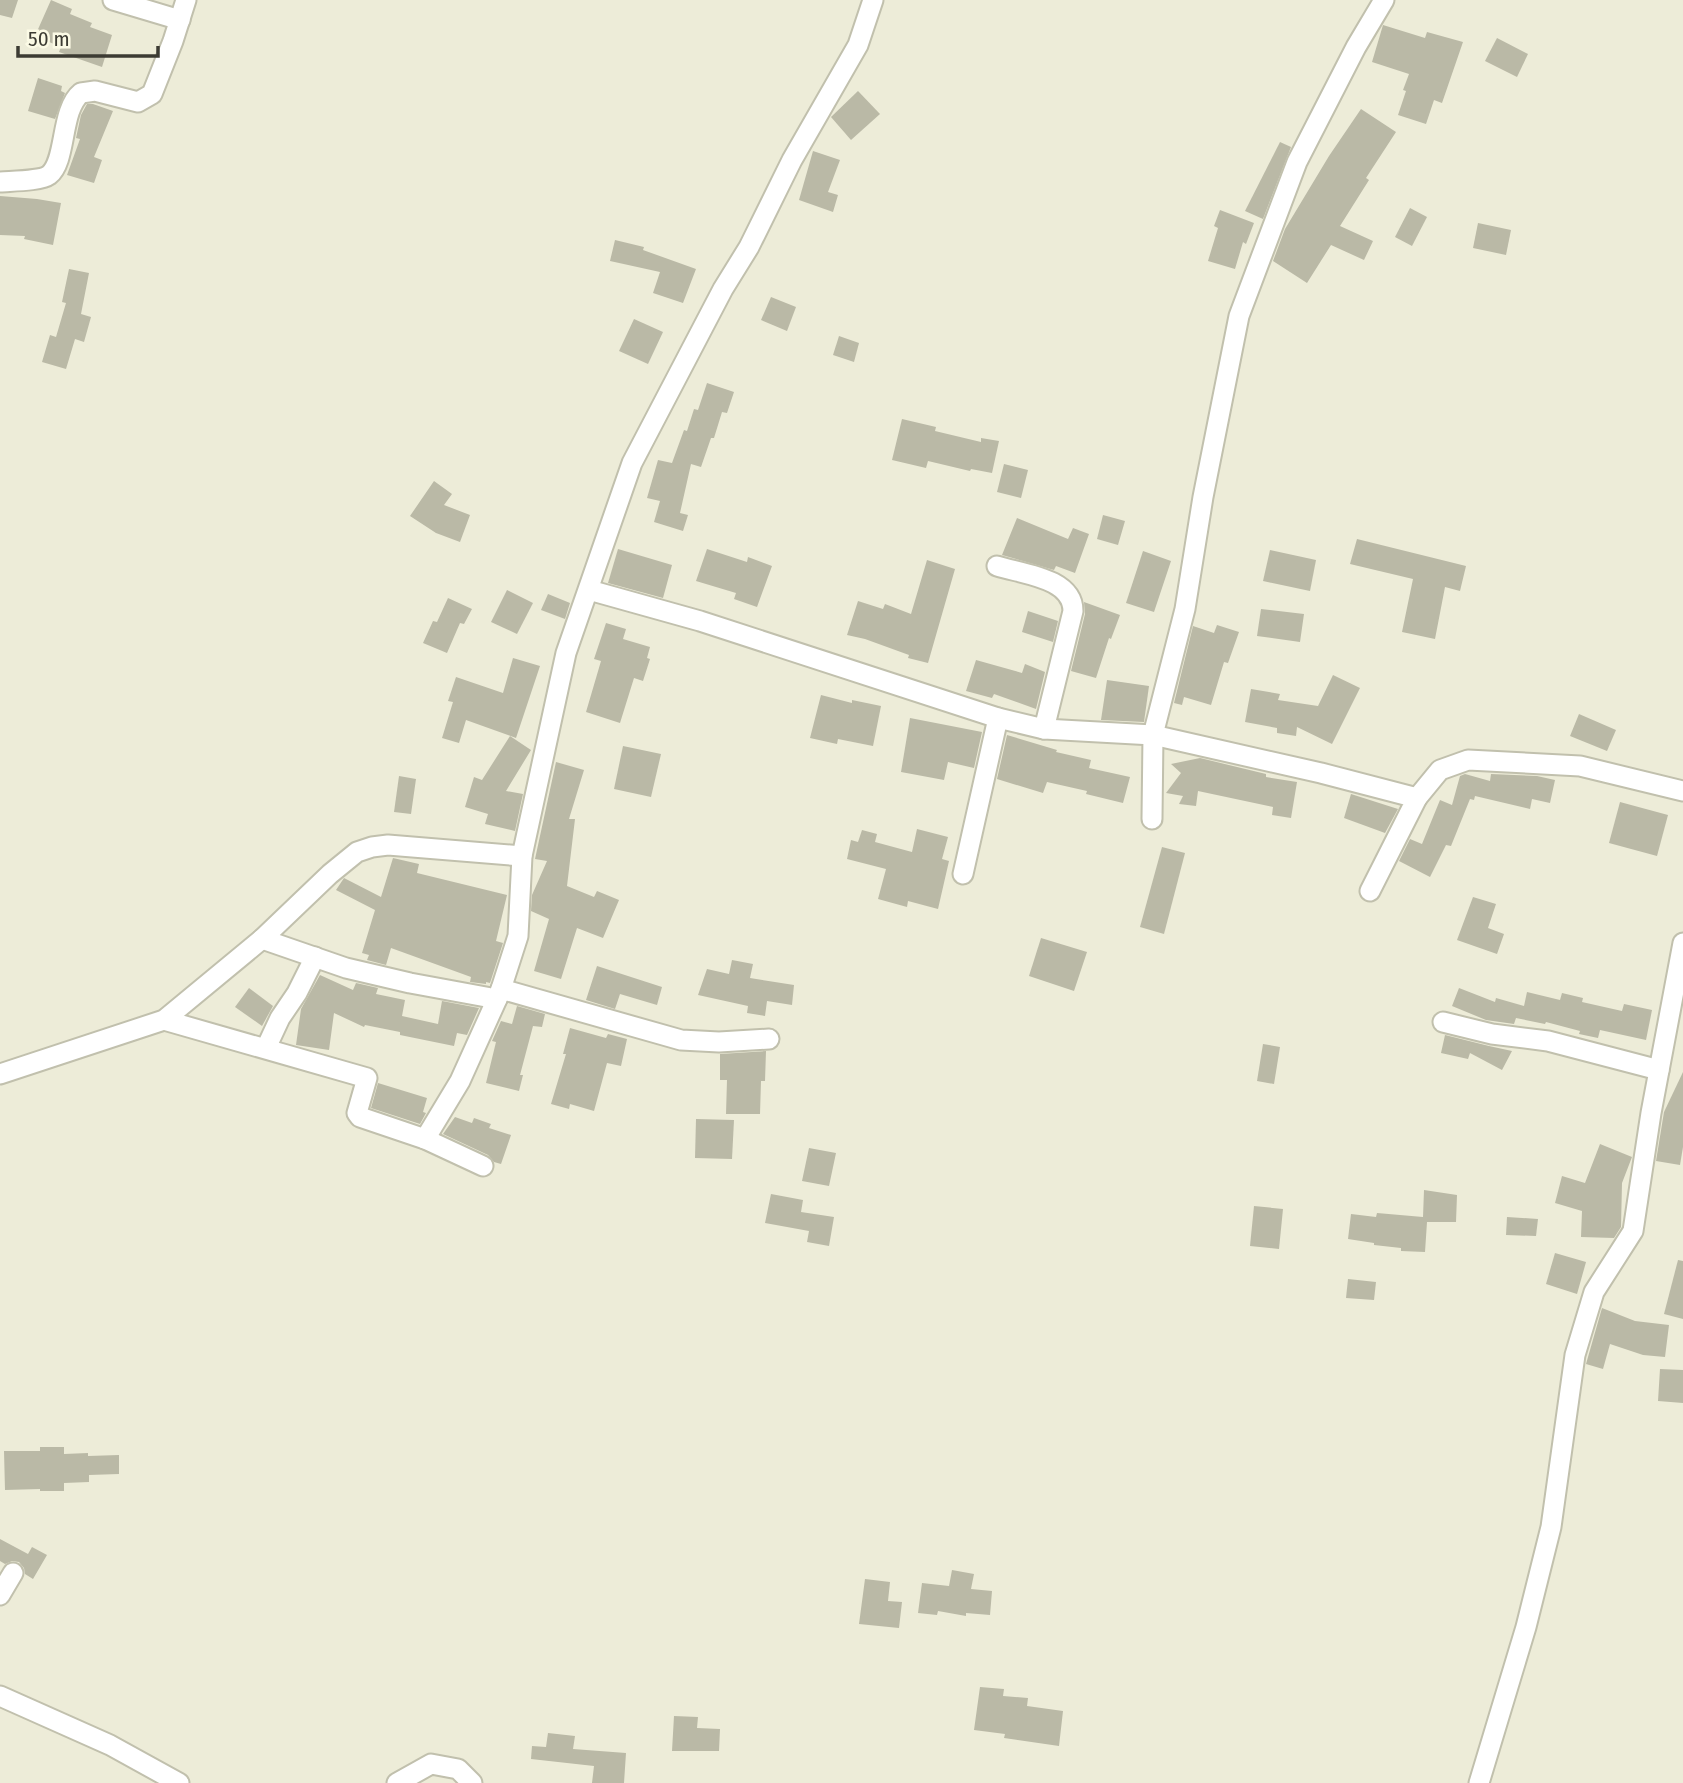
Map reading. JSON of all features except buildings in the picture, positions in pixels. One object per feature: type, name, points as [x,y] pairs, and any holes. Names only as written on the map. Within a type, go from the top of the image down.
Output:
[{"type":"street","points":[[113,0],[180,20]]},
{"type":"street","points":[[0,182],[41,178],[50,174],[56,165],[71,104],[80,93],[95,91],[138,102],[152,94],[186,0]]},
{"type":"street","points":[[425,1139],[460,1080],[499,994],[519,936],[522,856],[566,653],[632,463],[717,300],[749,247],[792,160],[852,55],[873,0]]},
{"type":"street","points":[[1152,819],[1153,735],[1185,609],[1212,446],[1239,316],[1297,162],[1356,47],[1384,0]]},
{"type":"street","points":[[997,566],[1061,586],[1072,598],[1073,611],[1044,729]]},
{"type":"street","points":[[589,590],[701,621],[998,718],[1044,729],[1153,735],[1417,798]]},
{"type":"street","points":[[963,874],[998,718]]},
{"type":"street","points":[[1370,891],[1417,798],[1440,770],[1468,760],[1580,766],[1683,791]]},
{"type":"street","points":[[0,1074],[164,1020],[262,939],[357,852],[388,845],[522,856]]},
{"type":"street","points":[[262,939],[346,968],[410,983],[499,994],[681,1040],[719,1042],[769,1039]]},
{"type":"street","points":[[1479,1783],[1526,1627],[1551,1527],[1575,1355],[1594,1292],[1633,1231],[1683,943]]},
{"type":"street","points":[[266,1048],[280,1018],[316,957]]},
{"type":"street","points":[[164,1020],[368,1078],[357,1113],[360,1117],[425,1139],[483,1166]]},
{"type":"street","points":[[1443,1022],[1492,1034],[1548,1041],[1659,1070]]},
{"type":"street","points":[[0,1595],[13,1573]]},
{"type":"street","points":[[0,1696],[110,1745],[179,1783]]},
{"type":"street","points":[[397,1783],[431,1764],[458,1769],[472,1783]]}]
